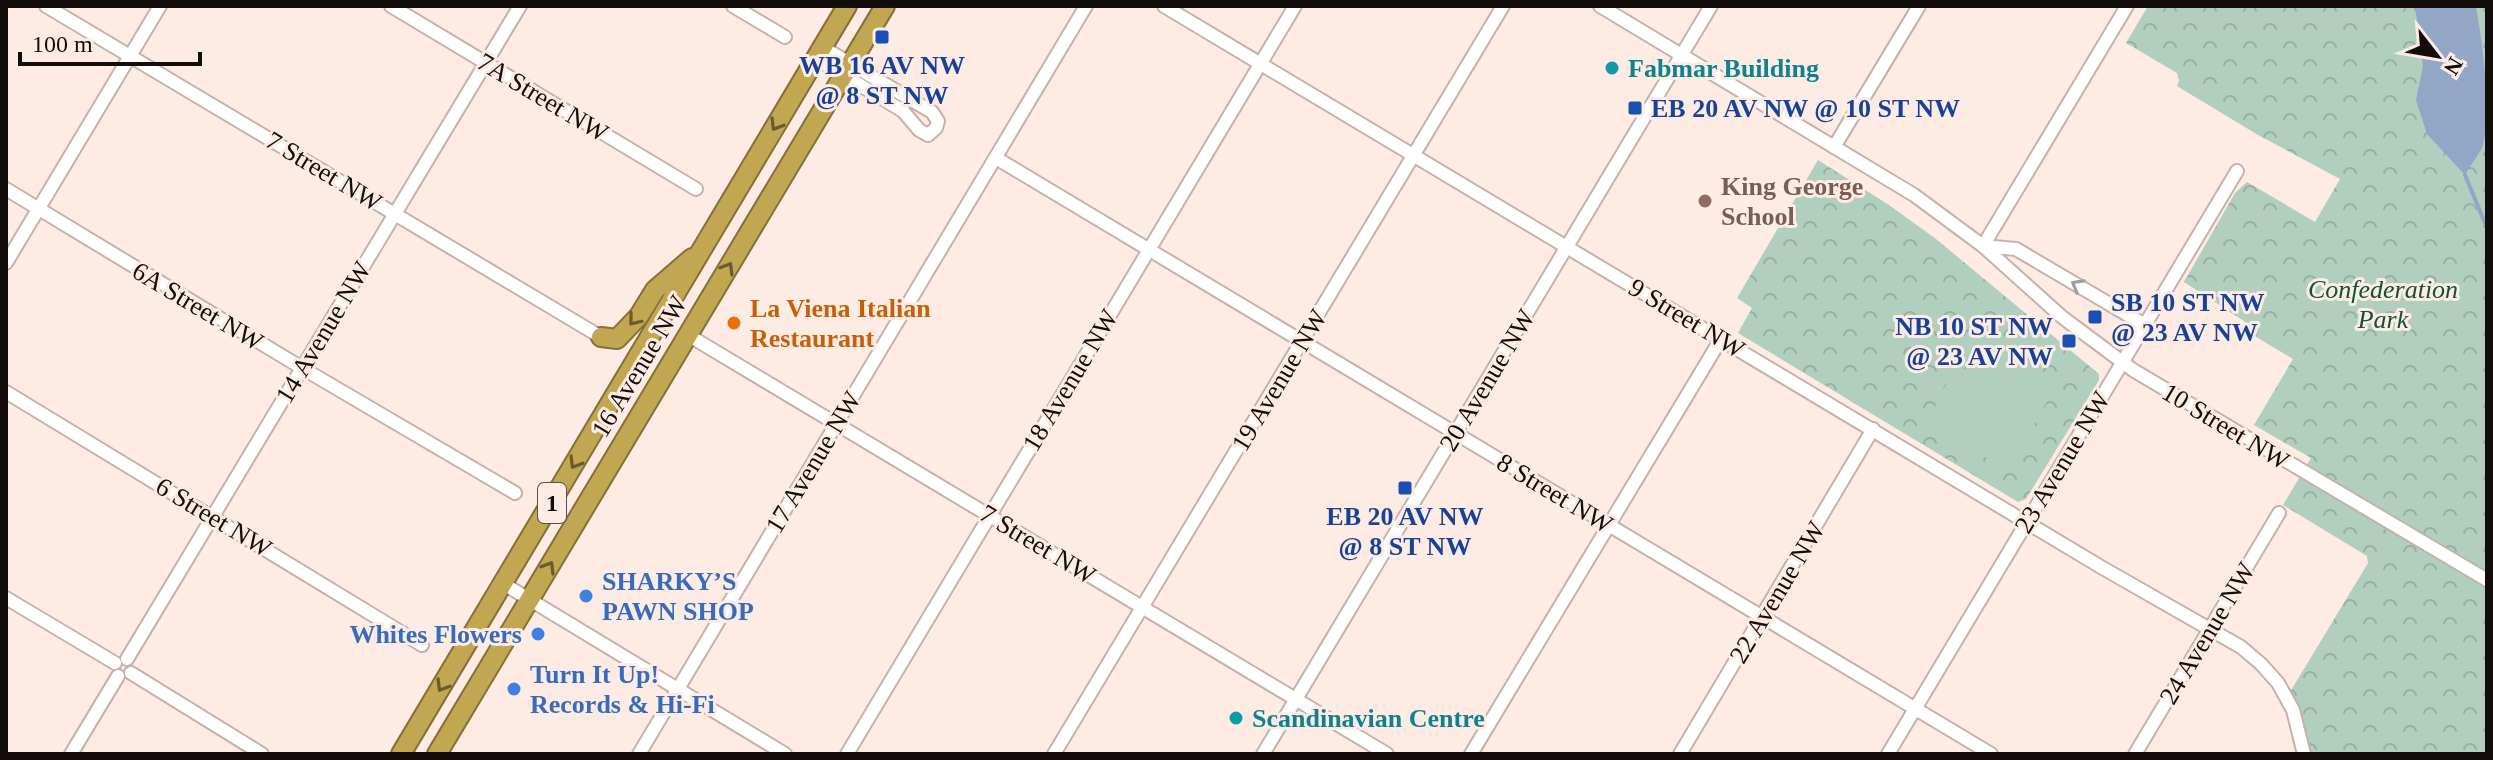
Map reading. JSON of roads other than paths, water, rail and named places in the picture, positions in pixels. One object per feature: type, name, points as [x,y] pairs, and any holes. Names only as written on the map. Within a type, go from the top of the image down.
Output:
[{"type":"highway","name":"16 Avenue NW","points":[[401,754],[847,6]]},
{"type":"highway","name":"16 Avenue NW","points":[[437,754],[885,6]]},
{"type":"highway","points":[[601,337],[617,339],[639,316],[655,290],[701,251]]},
{"type":"street","name":"7 Street NW","points":[[46,6],[601,337]]},
{"type":"street","points":[[6,263],[160,6]]},
{"type":"street","name":"7A Street NW","points":[[391,6],[696,189]]},
{"type":"street","name":"14 Avenue NW","points":[[71,754],[520,6]]},
{"type":"street","points":[[733,6],[785,37]]},
{"type":"street","name":"17 Avenue NW","points":[[639,754],[1086,6]]},
{"type":"street","name":"9 Street NW","points":[[1164,6],[2026,523],[2252,655],[2278,683],[2293,710],[2304,754]]},
{"type":"street","name":"18 Avenue NW","points":[[847,754],[1295,6]]},
{"type":"street","name":"19 Avenue NW","points":[[1054,754],[1503,6]]},
{"type":"street","name":"10 Street NW","points":[[1600,6],[1914,195],[1983,246],[2062,317],[2122,362],[2487,580]]},
{"type":"street","name":"20 Avenue NW","points":[[1263,754],[1711,6]]},
{"type":"street","points":[[1834,147],[1919,6]]},
{"type":"street","points":[[1983,246],[2127,6]]},
{"type":"street","points":[[819,53],[932,112],[937,118],[936,128],[928,135],[922,133],[903,111],[847,69]]},
{"type":"street","name":"8 Street NW","points":[[996,158],[1991,754]]},
{"type":"street","name":"23 Avenue NW","points":[[1888,754],[2237,171]]},
{"type":"street","name":"6A Street NW","points":[[6,189],[515,493]]},
{"type":"street","name":"10 Street NW","points":[[1983,246],[2016,249],[2145,325]]},
{"type":"street","name":"7 Street NW","points":[[688,335],[1387,754]]},
{"type":"street","points":[[1471,754],[1721,339]]},
{"type":"street","name":"6 Street NW","points":[[6,392],[422,645]]},
{"type":"street","name":"22 Avenue NW","points":[[1680,754],[1873,429]]},
{"type":"street","name":"24 Avenue NW","points":[[2135,754],[2279,513]]},
{"type":"street","points":[[504,584],[785,754]]},
{"type":"street","points":[[6,598],[262,754]]},
{"type":"water","points":[[2415,6],[2476,6],[2487,117],[2482,148],[2465,175],[2427,134],[2416,100],[2423,66]]},
{"type":"waterway","points":[[2465,175],[2487,228]]},
{"type":"place","name":"WB 16 AV NW @ 8 ST NW","points":[[882,37]]},
{"type":"place","name":"Fabmar Building","points":[[1612,68]]},
{"type":"place","name":"EB 20 AV NW @ 10 ST NW","points":[[1635,108]]},
{"type":"place","name":"King George School","points":[[1705,201]]},
{"type":"place","name":"SB 10 ST NW @ 23 AV NW","points":[[2095,317]]},
{"type":"place","name":"La Viena Italian Restaurant","points":[[734,323]]},
{"type":"place","name":"NB 10 ST NW @ 23 AV NW","points":[[2069,341]]},
{"type":"place","name":"EB 20 AV NW @ 8 ST NW","points":[[1405,488]]},
{"type":"place","name":"SHARKY’S PAWN SHOP","points":[[586,596]]},
{"type":"place","name":"Whites Flowers","points":[[538,634]]},
{"type":"place","name":"Turn It Up! Records & Hi-Fi","points":[[514,689]]},
{"type":"place","name":"Scandinavian Centre","points":[[1236,718]]},
{"type":"park label","name":"Confederation Park","points":[[2383,304]]}]
